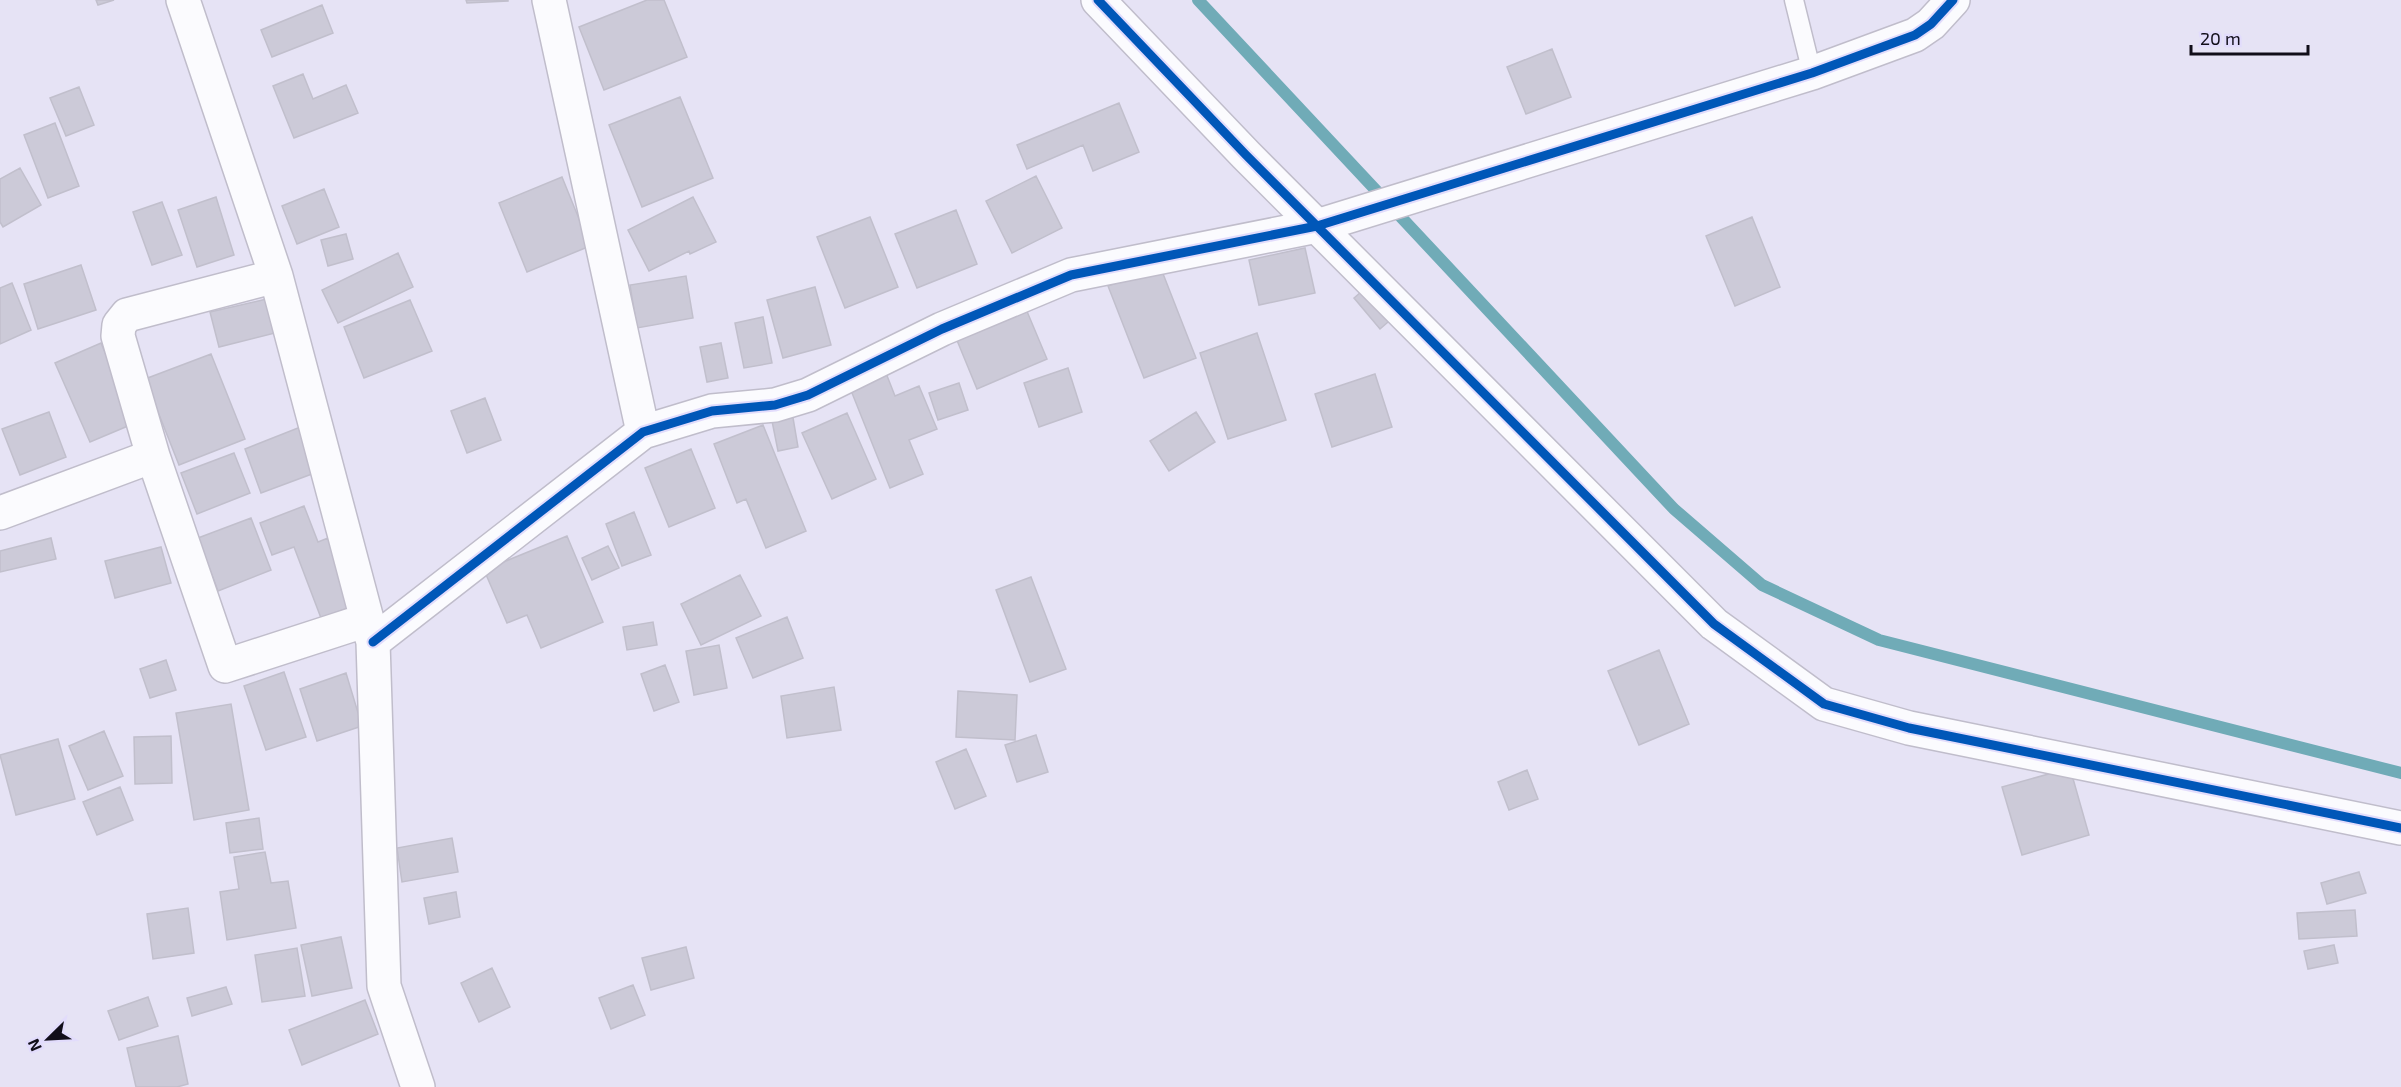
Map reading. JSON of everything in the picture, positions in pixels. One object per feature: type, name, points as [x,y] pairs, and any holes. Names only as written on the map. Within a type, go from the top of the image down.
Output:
[{"type":"street","points":[[183,0],[276,276],[370,631],[384,986],[418,1087]]},
{"type":"street","points":[[549,0],[643,432]]},
{"type":"street","points":[[1098,0],[1246,155],[1714,624],[1824,704],[1909,728],[2401,828]]},
{"type":"street","points":[[276,276],[127,315],[117,330],[153,456],[225,666],[370,631],[643,432],[712,411],[775,405],[808,395],[942,329],[1071,275],[1317,226],[1812,73],[1915,34],[1931,24],[1953,0]]},
{"type":"street","points":[[0,513],[153,456]]},
{"type":"lane","points":[[1794,0],[1812,73]]},
{"type":"building","points":[[96,0],[114,0],[98,5]]},
{"type":"building","points":[[466,0],[508,0],[508,1],[467,3]]},
{"type":"building","points":[[647,0],[664,0],[687,57],[604,90],[579,27]]},
{"type":"building","points":[[322,5],[333,33],[272,57],[261,30]]},
{"type":"building","points":[[1552,49],[1571,97],[1526,114],[1507,67]]},
{"type":"building","points":[[303,74],[313,99],[346,85],[358,113],[294,138],[273,86]]},
{"type":"building","points":[[79,87],[94,125],[66,136],[50,98]]},
{"type":"building","points":[[680,97],[713,178],[642,207],[609,125]]},
{"type":"building","points":[[1119,103],[1139,152],[1093,171],[1083,145],[1027,169],[1017,145]]},
{"type":"building","points":[[55,123],[79,186],[48,198],[24,135]]},
{"type":"building","points":[[20,168],[41,205],[3,227],[0,222],[0,179]]},
{"type":"building","points":[[1036,176],[1062,228],[1012,253],[986,201]]},
{"type":"building","points":[[562,177],[590,246],[527,272],[499,203]]},
{"type":"building","points":[[324,189],[339,227],[297,244],[282,206]]},
{"type":"building","points":[[216,197],[234,255],[197,267],[178,210]]},
{"type":"building","points":[[693,197],[716,242],[690,254],[689,251],[649,271],[628,230]]},
{"type":"building","points":[[162,202],[182,255],[152,265],[133,212]]},
{"type":"building","points":[[956,210],[977,264],[917,288],[895,234]]},
{"type":"building","points":[[870,217],[898,287],[845,308],[817,237]]},
{"type":"building","points":[[1752,217],[1780,287],[1735,306],[1706,236]]},
{"type":"building","points":[[346,234],[353,259],[328,266],[321,240]]},
{"type":"building","points":[[1305,248],[1315,293],[1259,305],[1249,260]]},
{"type":"building","points":[[398,253],[413,287],[338,323],[322,290]]},
{"type":"building","points":[[81,265],[96,310],[38,329],[24,284]]},
{"type":"building","points":[[1160,266],[1196,358],[1144,378],[1108,286]]},
{"type":"building","points":[[686,276],[693,318],[637,328],[630,285]]},
{"type":"building","points":[[12,283],[31,330],[0,344],[0,288]]},
{"type":"building","points":[[1369,285],[1395,316],[1380,329],[1354,298]]},
{"type":"building","points":[[815,287],[831,345],[783,358],[767,300]]},
{"type":"building","points":[[271,298],[279,332],[219,347],[210,312]]},
{"type":"building","points":[[410,300],[432,351],[364,378],[344,327]]},
{"type":"building","points":[[1026,309],[1047,359],[977,389],[956,338]]},
{"type":"building","points":[[763,317],[772,363],[744,368],[735,323]]},
{"type":"building","points":[[1257,333],[1286,420],[1228,439],[1200,353]]},
{"type":"building","points":[[101,343],[135,423],[90,442],[55,363]]},
{"type":"building","points":[[721,343],[728,378],[707,382],[700,347]]},
{"type":"building","points":[[211,354],[245,439],[179,465],[145,379]]},
{"type":"building","points":[[884,368],[895,396],[919,386],[937,429],[909,440],[923,474],[890,488],[848,383]]},
{"type":"building","points":[[1068,368],[1082,412],[1039,427],[1024,383]]},
{"type":"building","points":[[1375,374],[1392,427],[1332,447],[1315,394]]},
{"type":"building","points":[[959,383],[968,410],[938,420],[929,393]]},
{"type":"building","points":[[485,398],[501,440],[467,453],[451,411]]},
{"type":"building","points":[[49,412],[66,457],[20,475],[2,429]]},
{"type":"building","points":[[792,412],[798,447],[778,451],[771,416]]},
{"type":"building","points":[[1196,412],[1215,442],[1169,471],[1150,441]]},
{"type":"building","points":[[847,413],[876,479],[832,499],[802,433]]},
{"type":"building","points":[[763,425],[806,531],[766,548],[746,499],[737,503],[714,444]]},
{"type":"building","points":[[303,426],[320,471],[261,493],[245,449]]},
{"type":"building","points":[[691,449],[715,508],[669,527],[645,468]]},
{"type":"building","points":[[234,453],[250,493],[197,514],[181,473]]},
{"type":"building","points":[[304,506],[318,542],[328,538],[353,606],[321,618],[294,547],[272,555],[260,523]]},
{"type":"building","points":[[634,512],[651,555],[622,566],[606,524]]},
{"type":"building","points":[[251,518],[271,570],[218,591],[198,538]]},
{"type":"building","points":[[567,536],[603,622],[541,648],[527,615],[507,623],[484,570]]},
{"type":"building","points":[[51,538],[56,559],[0,572],[0,551]]},
{"type":"building","points":[[608,546],[619,568],[592,580],[582,558]]},
{"type":"building","points":[[161,547],[171,583],[115,598],[105,561]]},
{"type":"building","points":[[740,575],[761,616],[701,645],[681,604]]},
{"type":"building","points":[[1031,577],[1066,669],[1030,682],[996,590]]},
{"type":"building","points":[[787,617],[803,658],[753,678],[736,638]]},
{"type":"building","points":[[653,622],[657,645],[627,650],[623,627]]},
{"type":"building","points":[[719,645],[727,688],[694,695],[686,651]]},
{"type":"building","points":[[1659,650],[1689,724],[1639,745],[1608,671]]},
{"type":"building","points":[[166,660],[176,690],[150,698],[140,669]]},
{"type":"building","points":[[665,665],[679,702],[654,711],[641,674]]},
{"type":"building","points":[[284,672],[306,737],[266,750],[244,686]]},
{"type":"building","points":[[346,673],[362,726],[317,741],[300,689]]},
{"type":"building","points":[[834,687],[841,730],[787,738],[781,696]]},
{"type":"building","points":[[958,691],[1017,695],[1015,740],[956,737]]},
{"type":"building","points":[[231,704],[249,810],[194,820],[176,713]]},
{"type":"building","points":[[104,731],[123,776],[88,790],[69,746]]},
{"type":"building","points":[[1036,735],[1048,772],[1017,782],[1005,745]]},
{"type":"building","points":[[171,736],[172,783],[135,784],[134,737]]},
{"type":"building","points":[[58,739],[75,799],[16,815],[0,755]]},
{"type":"building","points":[[966,749],[986,796],[955,809],[936,762]]},
{"type":"building","points":[[2070,768],[2089,835],[2022,855],[2002,787]]},
{"type":"building","points":[[1527,770],[1538,799],[1509,810],[1498,782]]},
{"type":"building","points":[[120,787],[133,820],[97,835],[83,802]]},
{"type":"building","points":[[259,818],[263,849],[230,853],[226,823]]},
{"type":"building","points":[[452,838],[458,872],[402,882],[397,848]]},
{"type":"building","points":[[265,852],[271,883],[288,881],[296,928],[227,940],[220,892],[239,889],[234,857]]},
{"type":"building","points":[[2359,872],[2366,893],[2327,904],[2321,883]]},
{"type":"building","points":[[456,892],[460,917],[429,924],[424,898]]},
{"type":"building","points":[[188,908],[194,953],[153,959],[147,914]]},
{"type":"building","points":[[2355,910],[2357,936],[2299,939],[2297,913]]},
{"type":"building","points":[[341,937],[352,988],[312,996],[301,945]]},
{"type":"building","points":[[2334,945],[2338,963],[2308,969],[2304,951]]},
{"type":"building","points":[[686,947],[694,978],[651,990],[642,958]]},
{"type":"building","points":[[297,948],[305,996],[262,1002],[255,955]]},
{"type":"building","points":[[492,968],[510,1007],[479,1022],[461,983]]},
{"type":"building","points":[[633,985],[645,1015],[611,1029],[599,998]]},
{"type":"building","points":[[226,987],[232,1004],[192,1016],[187,998]]},
{"type":"building","points":[[148,997],[158,1026],[119,1040],[108,1011]]},
{"type":"building","points":[[365,1000],[378,1034],[302,1065],[289,1030]]},
{"type":"building","points":[[178,1036],[188,1084],[177,1087],[136,1087],[127,1048]]},
{"type":"waterway","points":[[1198,0],[1674,509],[1762,585],[1879,640],[2401,773]]},
{"type":"cycle path","points":[[1098,0],[1246,155],[1714,624],[1824,704],[1909,728],[2401,828]]},
{"type":"cycle path","points":[[373,642],[643,432],[712,411],[775,405],[808,395],[942,329],[1071,275],[1317,226],[1812,73],[1915,35],[1931,24],[1953,0]]}]
